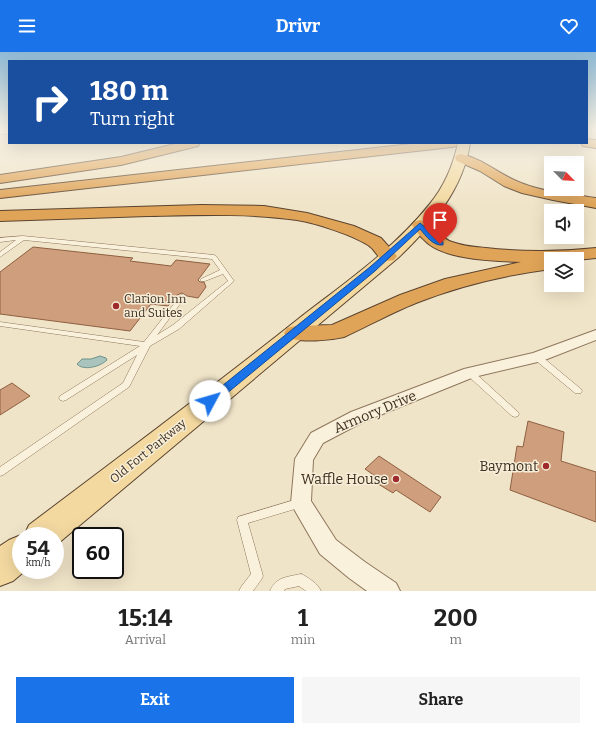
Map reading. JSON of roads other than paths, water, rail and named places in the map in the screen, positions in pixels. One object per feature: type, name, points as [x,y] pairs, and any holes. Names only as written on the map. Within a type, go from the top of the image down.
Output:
[{"type":"highway","points":[[0,180],[121,161],[149,154]]},
{"type":"highway","points":[[0,180],[252,154]]},
{"type":"highway","points":[[0,194],[353,154]]},
{"type":"highway","points":[[461,158],[485,168],[491,174],[509,183],[527,190],[552,196],[596,203]]},
{"type":"highway","points":[[0,216],[201,210],[264,211],[307,218],[348,230],[375,242],[388,256]]},
{"type":"highway","points":[[420,226],[440,244],[474,252],[513,257],[564,257],[596,252]]},
{"type":"highway","points":[[584,258],[596,256]]},
{"type":"highway","points":[[295,333],[336,332],[407,299],[452,283],[528,266],[544,264]]},
{"type":"main road","name":"Old Fort Parkway","points":[[52,527],[295,333],[388,256],[420,226],[435,208],[449,187],[462,154]]},
{"type":"main road","points":[[0,568],[12,559]]},
{"type":"street","name":"Armory Drive","points":[[301,503],[304,459],[317,438],[357,417],[470,373],[537,357],[596,335]]},
{"type":"street","points":[[301,503],[328,547],[357,570],[388,591]]},
{"type":"lane","points":[[0,255],[24,238]]},
{"type":"lane","points":[[0,240],[24,238],[214,257],[231,282],[176,327],[63,398]]},
{"type":"lane","points":[[203,280],[224,271]]},
{"type":"lane","points":[[0,472],[126,385],[146,346],[183,296]]},
{"type":"lane","points":[[0,324],[146,346]]},
{"type":"lane","points":[[537,357],[578,391]]},
{"type":"lane","points":[[470,373],[515,414]]},
{"type":"lane","points":[[245,591],[256,576],[242,520],[301,503]]},
{"type":"lane","points":[[276,591],[282,584],[301,580],[315,591]]},
{"type":"water","points":[[100,356],[106,358],[107,360],[100,365],[87,368],[77,364],[82,359],[91,359]]},
{"type":"place","name":"Clarion Inn and Suites","points":[[116,306]]},
{"type":"place","name":"Baymont","points":[[546,466]]},
{"type":"place","name":"Waffle House","points":[[396,479]]}]
